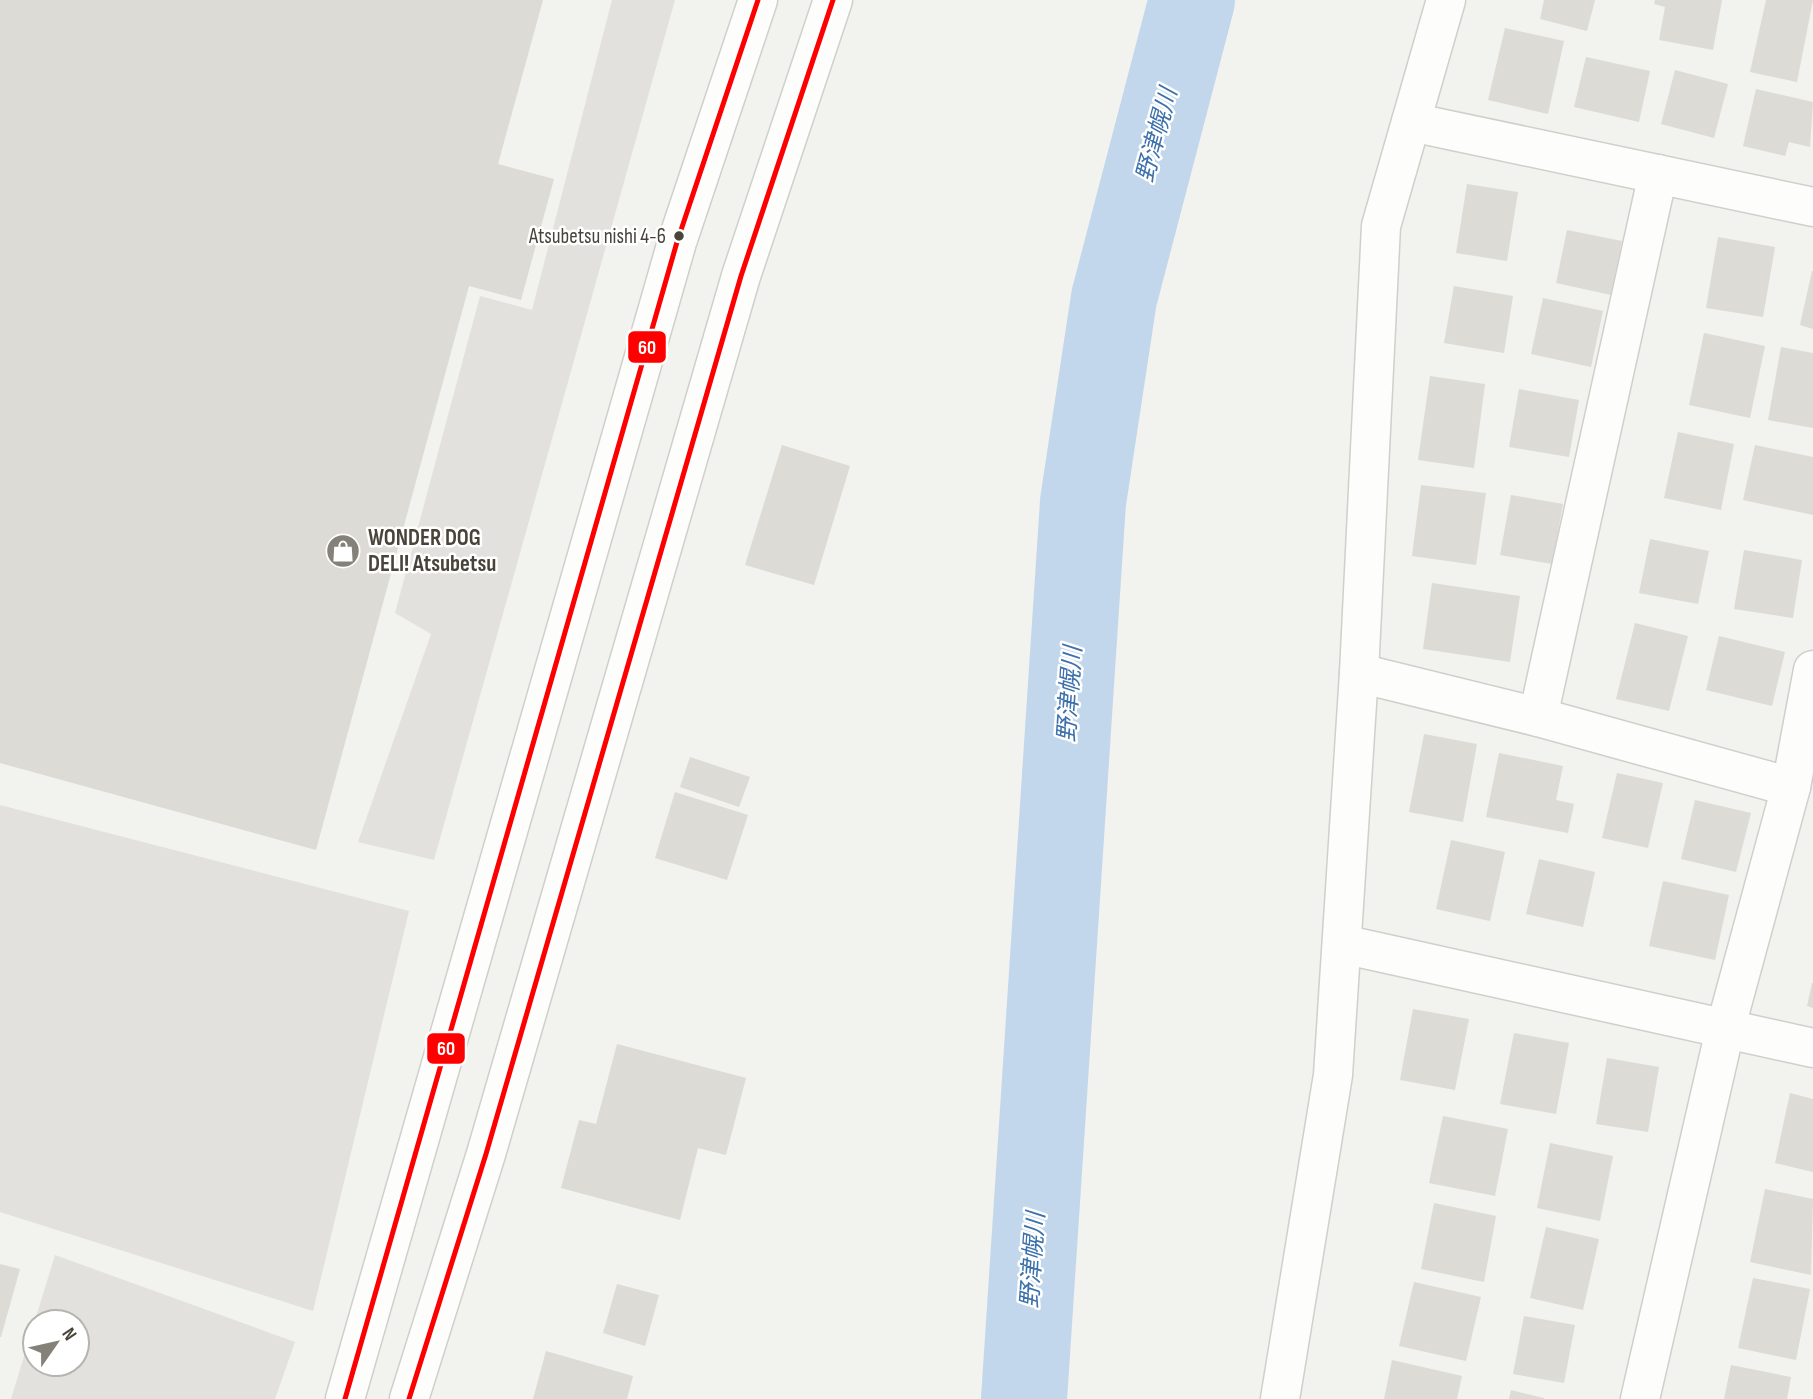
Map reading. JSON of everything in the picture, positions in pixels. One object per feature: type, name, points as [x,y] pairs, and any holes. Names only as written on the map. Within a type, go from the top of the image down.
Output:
[{"type":"street","points":[[345,1399],[677,242],[758,0]]},
{"type":"street","points":[[409,1399],[486,1154],[740,276],[833,0]]},
{"type":"street","points":[[1280,1399],[1333,1075],[1359,673],[1381,226],[1446,0]]},
{"type":"street","points":[[1410,122],[1813,207]]},
{"type":"street","points":[[1538,717],[1658,174]]},
{"type":"street","points":[[1640,1399],[1725,1030],[1791,787],[1813,670]]},
{"type":"street","points":[[1359,673],[1538,717],[1791,787]]},
{"type":"street","points":[[1342,944],[1813,1048]]},
{"type":"shaded area","points":[[612,0],[675,0],[434,860],[358,842],[431,634],[395,613],[480,296],[532,310]]},
{"type":"shaded area","points":[[0,805],[409,911],[313,1311],[0,1212]]},
{"type":"shaded area","points":[[55,1255],[295,1342],[275,1399],[11,1399],[21,1366],[21,1378],[91,1378],[91,1308],[39,1308]]},
{"type":"building","points":[[0,0],[543,0],[498,164],[554,179],[521,300],[469,286],[316,850],[0,763]]},
{"type":"building","points":[[1544,0],[1595,0],[1587,31],[1540,19]]},
{"type":"building","points":[[1655,0],[1722,0],[1713,50],[1659,40],[1665,7],[1654,4]]},
{"type":"building","points":[[1766,0],[1813,0],[1797,82],[1750,72]]},
{"type":"building","points":[[1505,28],[1564,41],[1548,114],[1488,100]]},
{"type":"building","points":[[1586,57],[1650,71],[1639,122],[1574,107]]},
{"type":"building","points":[[1675,70],[1728,84],[1714,138],[1661,124]]},
{"type":"building","points":[[1756,89],[1813,102],[1810,147],[1789,142],[1785,156],[1743,146]]},
{"type":"building","points":[[1467,184],[1518,192],[1507,261],[1456,253]]},
{"type":"building","points":[[1567,230],[1622,241],[1611,295],[1556,283]]},
{"type":"building","points":[[1718,237],[1775,247],[1763,317],[1706,308]]},
{"type":"building","points":[[1813,271],[1813,329],[1800,325]]},
{"type":"building","points":[[1454,286],[1513,296],[1504,353],[1444,343]]},
{"type":"building","points":[[1543,298],[1603,311],[1591,367],[1531,354]]},
{"type":"building","points":[[1704,333],[1765,346],[1750,418],[1689,405]]},
{"type":"building","points":[[1781,347],[1813,353],[1813,428],[1768,420]]},
{"type":"building","points":[[1430,376],[1485,384],[1474,468],[1418,460]]},
{"type":"building","points":[[1519,389],[1579,400],[1569,457],[1509,447]]},
{"type":"building","points":[[1678,432],[1734,444],[1721,510],[1664,498]]},
{"type":"building","points":[[782,445],[850,466],[814,585],[745,565]]},
{"type":"building","points":[[1755,445],[1813,457],[1813,515],[1743,500]]},
{"type":"building","points":[[1421,485],[1486,493],[1476,565],[1412,556]]},
{"type":"building","points":[[1511,495],[1563,504],[1552,564],[1500,555]]},
{"type":"building","points":[[1650,539],[1709,551],[1698,604],[1639,593]]},
{"type":"building","points":[[1744,550],[1802,560],[1793,618],[1734,609]]},
{"type":"building","points":[[1432,583],[1520,596],[1510,662],[1423,649]]},
{"type":"building","points":[[1635,623],[1688,636],[1669,711],[1616,699]]},
{"type":"building","points":[[1719,636],[1785,652],[1772,706],[1706,690]]},
{"type":"building","points":[[1424,734],[1477,744],[1463,822],[1409,812]]},
{"type":"building","points":[[1499,753],[1563,766],[1556,800],[1574,804],[1568,833],[1486,817]]},
{"type":"building","points":[[690,757],[750,777],[739,807],[680,787]]},
{"type":"building","points":[[1617,773],[1663,783],[1648,848],[1602,838]]},
{"type":"building","points":[[675,792],[748,815],[727,880],[655,858]]},
{"type":"building","points":[[1695,800],[1751,813],[1736,872],[1681,859]]},
{"type":"building","points":[[1451,840],[1505,852],[1490,921],[1436,909]]},
{"type":"building","points":[[1539,859],[1595,872],[1583,927],[1526,914]]},
{"type":"building","points":[[1663,881],[1729,895],[1715,960],[1649,946]]},
{"type":"building","points":[[1813,983],[1813,1008],[1807,1006]]},
{"type":"building","points":[[1413,1009],[1469,1019],[1455,1090],[1400,1080]]},
{"type":"building","points":[[1514,1033],[1569,1043],[1556,1114],[1500,1104]]},
{"type":"building","points":[[617,1044],[746,1078],[726,1155],[698,1148],[680,1220],[561,1188],[579,1120],[596,1124]]},
{"type":"building","points":[[1607,1058],[1659,1067],[1648,1132],[1596,1124]]},
{"type":"building","points":[[1790,1093],[1813,1099],[1813,1172],[1775,1163]]},
{"type":"building","points":[[1443,1116],[1508,1129],[1495,1196],[1429,1183]]},
{"type":"building","points":[[1550,1143],[1613,1156],[1600,1221],[1537,1208]]},
{"type":"building","points":[[1765,1189],[1813,1199],[1811,1275],[1750,1262]]},
{"type":"building","points":[[1434,1203],[1496,1216],[1484,1282],[1421,1269]]},
{"type":"building","points":[[1546,1227],[1599,1239],[1583,1310],[1530,1298]]},
{"type":"building","points":[[0,1264],[20,1269],[1,1337],[0,1337]]},
{"type":"building","points":[[1753,1278],[1810,1289],[1796,1360],[1738,1348]]},
{"type":"building","points":[[1414,1282],[1481,1297],[1466,1361],[1399,1346]]},
{"type":"building","points":[[617,1284],[659,1295],[645,1346],[603,1333]]},
{"type":"building","points":[[1524,1316],[1575,1325],[1564,1383],[1513,1374]]},
{"type":"building","points":[[546,1351],[633,1376],[627,1399],[533,1399]]},
{"type":"building","points":[[1392,1360],[1462,1376],[1457,1399],[1384,1399]]},
{"type":"building","points":[[1731,1365],[1791,1377],[1787,1399],[1724,1399]]},
{"type":"building","points":[[1511,1390],[1544,1398],[1544,1399],[1509,1399]]},
{"type":"waterway","name":"野津幌川","points":[[1024,1399],[1083,502],[1114,298],[1192,0]]},
{"type":"transit line","name":"60","points":[[345,1399],[677,242],[758,0]]},
{"type":"transit line","name":"60","points":[[409,1399],[486,1154],[741,276],[833,0]]},
{"type":"place","name":"Atsubetsu nishi 4-6","points":[[679,236]]},
{"type":"place","name":"WONDER DOG DELI! Atsubetsu","points":[[343,551]]}]
